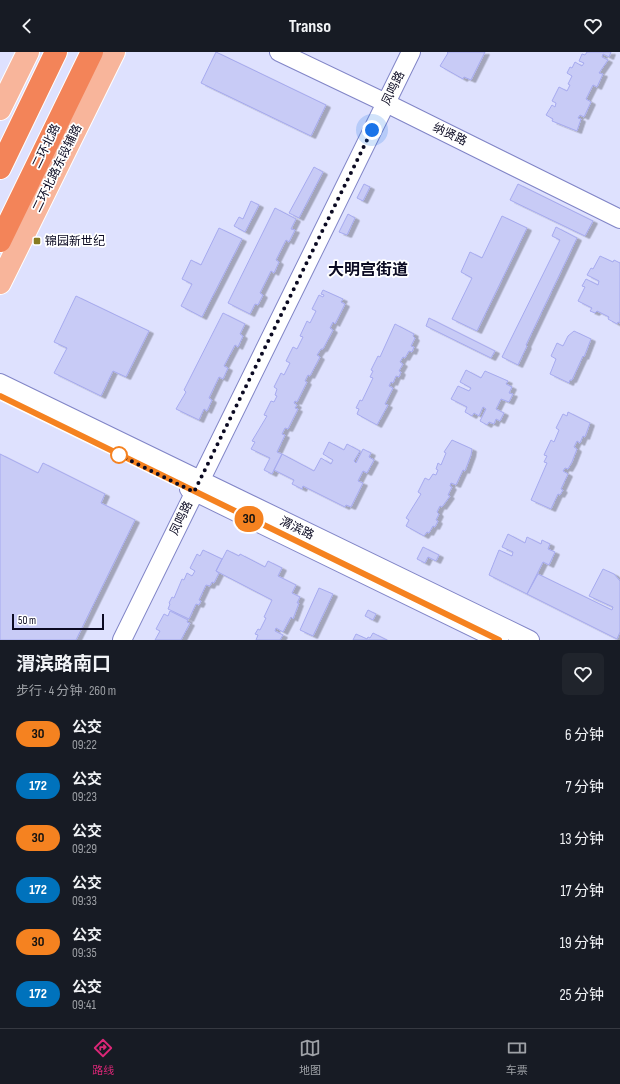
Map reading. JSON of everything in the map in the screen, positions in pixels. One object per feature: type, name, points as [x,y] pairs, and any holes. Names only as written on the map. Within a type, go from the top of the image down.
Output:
[{"type":"highway","points":[[0,168],[56,52]]},
{"type":"highway","name":"二环北路","points":[[0,241],[92,52]]},
{"type":"main road","points":[[0,109],[28,52]]},
{"type":"main road","name":"二环北路东段辅路","points":[[0,283],[114,52]]},
{"type":"street","name":"纳贤路","points":[[279,52],[386,102],[620,219]]},
{"type":"street","name":"凤鸣路","points":[[122,640],[196,486],[411,52]]},
{"type":"street","name":"渭滨路","points":[[0,383],[196,486],[499,640]]},
{"type":"street","name":"渭滨路","points":[[0,396],[530,640]]},
{"type":"building","points":[[216,52],[326,105],[311,136],[201,83]]},
{"type":"building","points":[[447,52],[485,52],[471,80],[464,77],[463,79],[440,66],[448,53]]},
{"type":"building","points":[[587,52],[611,52],[609,57],[603,54],[602,57],[608,60],[599,73],[603,74],[597,87],[593,85],[586,99],[591,102],[584,117],[580,115],[578,118],[581,119],[577,131],[552,121],[553,119],[546,115],[552,105],[555,107],[556,103],[552,101],[559,87],[567,91],[570,85],[568,84],[572,76],[567,73],[570,67],[572,68],[575,62],[582,66],[584,63],[579,61],[582,54],[585,55]]},
{"type":"building","points":[[314,167],[323,172],[299,218],[289,213]]},
{"type":"building","points":[[364,184],[370,187],[363,201],[357,198]]},
{"type":"building","points":[[518,184],[593,221],[585,236],[510,200]]},
{"type":"building","points":[[251,201],[259,205],[245,232],[234,226],[239,217],[243,219]]},
{"type":"building","points":[[275,208],[296,219],[291,229],[295,230],[289,242],[286,240],[276,260],[279,262],[274,273],[271,271],[260,293],[263,295],[258,305],[255,304],[250,314],[228,303]]},
{"type":"building","points":[[348,214],[355,218],[347,235],[339,232]]},
{"type":"building","points":[[502,216],[527,228],[477,331],[452,319],[472,278],[461,272],[470,252],[482,258]]},
{"type":"building","points":[[556,227],[577,238],[518,365],[502,357],[560,240],[552,236]]},
{"type":"building","points":[[219,228],[242,239],[202,317],[181,306],[192,284],[182,279],[191,260],[201,265]]},
{"type":"building","points":[[600,256],[613,262],[614,260],[620,263],[620,323],[618,322],[617,324],[608,319],[609,317],[597,311],[595,313],[590,311],[592,308],[578,301],[585,287],[582,286],[586,279],[598,285],[599,281],[587,275],[591,268],[593,269]]},
{"type":"building","points":[[323,290],[343,299],[341,302],[345,304],[335,324],[333,322],[330,328],[333,330],[323,349],[321,349],[317,355],[320,357],[310,376],[308,375],[305,381],[307,382],[297,402],[295,401],[294,403],[297,405],[295,408],[298,409],[288,429],[285,428],[282,434],[285,435],[277,452],[282,454],[272,474],[264,470],[270,458],[251,449],[255,442],[252,441],[267,416],[264,415],[271,401],[274,402],[277,396],[275,395],[277,389],[274,387],[281,373],[284,375],[290,363],[286,361],[293,347],[297,349],[303,337],[300,336],[307,321],[310,323],[316,311],[312,309],[319,295],[323,297],[324,295],[321,294]]},
{"type":"building","points":[[76,296],[149,331],[126,377],[113,371],[101,396],[54,373],[67,348],[54,342]]},
{"type":"building","points":[[223,313],[245,324],[240,334],[243,336],[238,347],[235,345],[224,366],[228,368],[223,379],[219,377],[209,398],[212,400],[207,411],[204,409],[199,420],[176,409],[186,392],[184,390]]},
{"type":"building","points":[[429,318],[495,351],[491,358],[426,326]]},
{"type":"building","points":[[395,324],[414,334],[413,336],[415,338],[411,346],[414,347],[412,352],[409,351],[405,358],[403,357],[400,362],[403,364],[399,371],[401,372],[399,377],[396,376],[393,383],[391,382],[389,386],[393,388],[385,404],[388,405],[377,425],[357,414],[359,409],[356,408],[360,400],[362,401],[373,378],[370,377],[373,371],[371,370],[378,356],[380,357]]},
{"type":"building","points":[[574,331],[591,339],[584,357],[583,356],[572,380],[570,380],[569,383],[550,374],[556,359],[551,356],[557,343],[563,346],[568,336]]},
{"type":"building","points":[[466,370],[481,378],[485,371],[508,381],[506,384],[512,387],[509,393],[513,394],[509,402],[501,399],[496,409],[504,413],[500,421],[496,419],[494,424],[489,422],[487,425],[480,421],[486,409],[483,407],[479,416],[474,413],[472,416],[465,412],[467,407],[451,399],[458,386],[469,391],[471,388],[460,382]]},
{"type":"building","points":[[568,412],[590,423],[585,437],[583,436],[580,443],[577,441],[574,447],[577,449],[572,462],[568,469],[565,468],[563,471],[568,474],[561,489],[563,490],[560,495],[558,494],[551,509],[531,500],[547,463],[544,462],[547,456],[544,455],[551,440],[554,442],[559,430],[556,428],[563,414],[567,416]]},
{"type":"building","points":[[452,440],[472,449],[471,455],[465,471],[463,470],[456,485],[451,483],[450,486],[452,487],[448,495],[450,496],[442,507],[440,506],[437,512],[439,514],[435,527],[433,526],[429,533],[427,532],[424,536],[406,526],[409,520],[406,518],[421,494],[418,492],[425,478],[429,480],[433,474],[436,475],[438,463],[441,465],[446,453],[444,452]]},
{"type":"building","points":[[329,442],[344,450],[347,444],[360,451],[354,461],[356,463],[363,449],[371,453],[369,457],[374,460],[367,473],[363,471],[358,481],[363,483],[351,507],[346,505],[345,507],[303,486],[302,489],[292,484],[294,480],[274,470],[282,454],[314,471],[321,458],[331,464],[333,460],[323,454]]},
{"type":"building","points":[[0,454],[38,473],[43,463],[105,494],[101,503],[135,520],[76,640],[0,640]]},
{"type":"building","points":[[508,534],[525,543],[527,537],[541,544],[542,540],[550,544],[548,549],[555,552],[549,565],[543,562],[527,594],[489,575],[499,550],[512,556],[513,552],[502,547]]},
{"type":"building","points":[[423,547],[439,555],[436,561],[428,557],[425,563],[417,559]]},
{"type":"building","points":[[203,550],[222,559],[216,571],[219,573],[214,583],[212,582],[210,586],[206,585],[199,600],[201,601],[199,605],[196,604],[189,619],[168,609],[169,603],[172,597],[174,598],[182,579],[184,580],[187,573],[192,576],[195,571],[190,568],[197,554],[200,556]]},
{"type":"building","points":[[227,550],[239,556],[240,554],[265,567],[268,561],[282,568],[278,576],[296,585],[292,593],[300,597],[297,603],[299,603],[293,619],[291,617],[283,632],[276,628],[275,631],[283,635],[280,640],[256,640],[258,635],[255,634],[258,629],[260,630],[266,618],[264,617],[272,600],[216,571]]},
{"type":"building","points":[[603,569],[614,574],[620,581],[620,632],[617,639],[527,594],[538,574],[612,610],[613,607],[589,596]]},
{"type":"building","points":[[319,588],[333,594],[313,636],[300,630]]},
{"type":"building","points":[[368,610],[376,614],[373,620],[365,616]]},
{"type":"building","points":[[170,611],[188,620],[187,622],[190,623],[181,640],[155,640],[160,631],[156,629],[164,614],[168,616]]},
{"type":"building","points":[[373,633],[387,640],[353,640],[356,634],[367,639],[368,637],[370,638]]},
{"type":"bus line","name":"30","points":[[0,396],[499,640]]},
{"type":"place","name":"锦园新世纪","points":[[37,241]]},
{"type":"district","name":"大明宫街道","points":[[368,269]]},
{"type":"route","points":[[119,455],[194,492],[372,130]]}]
